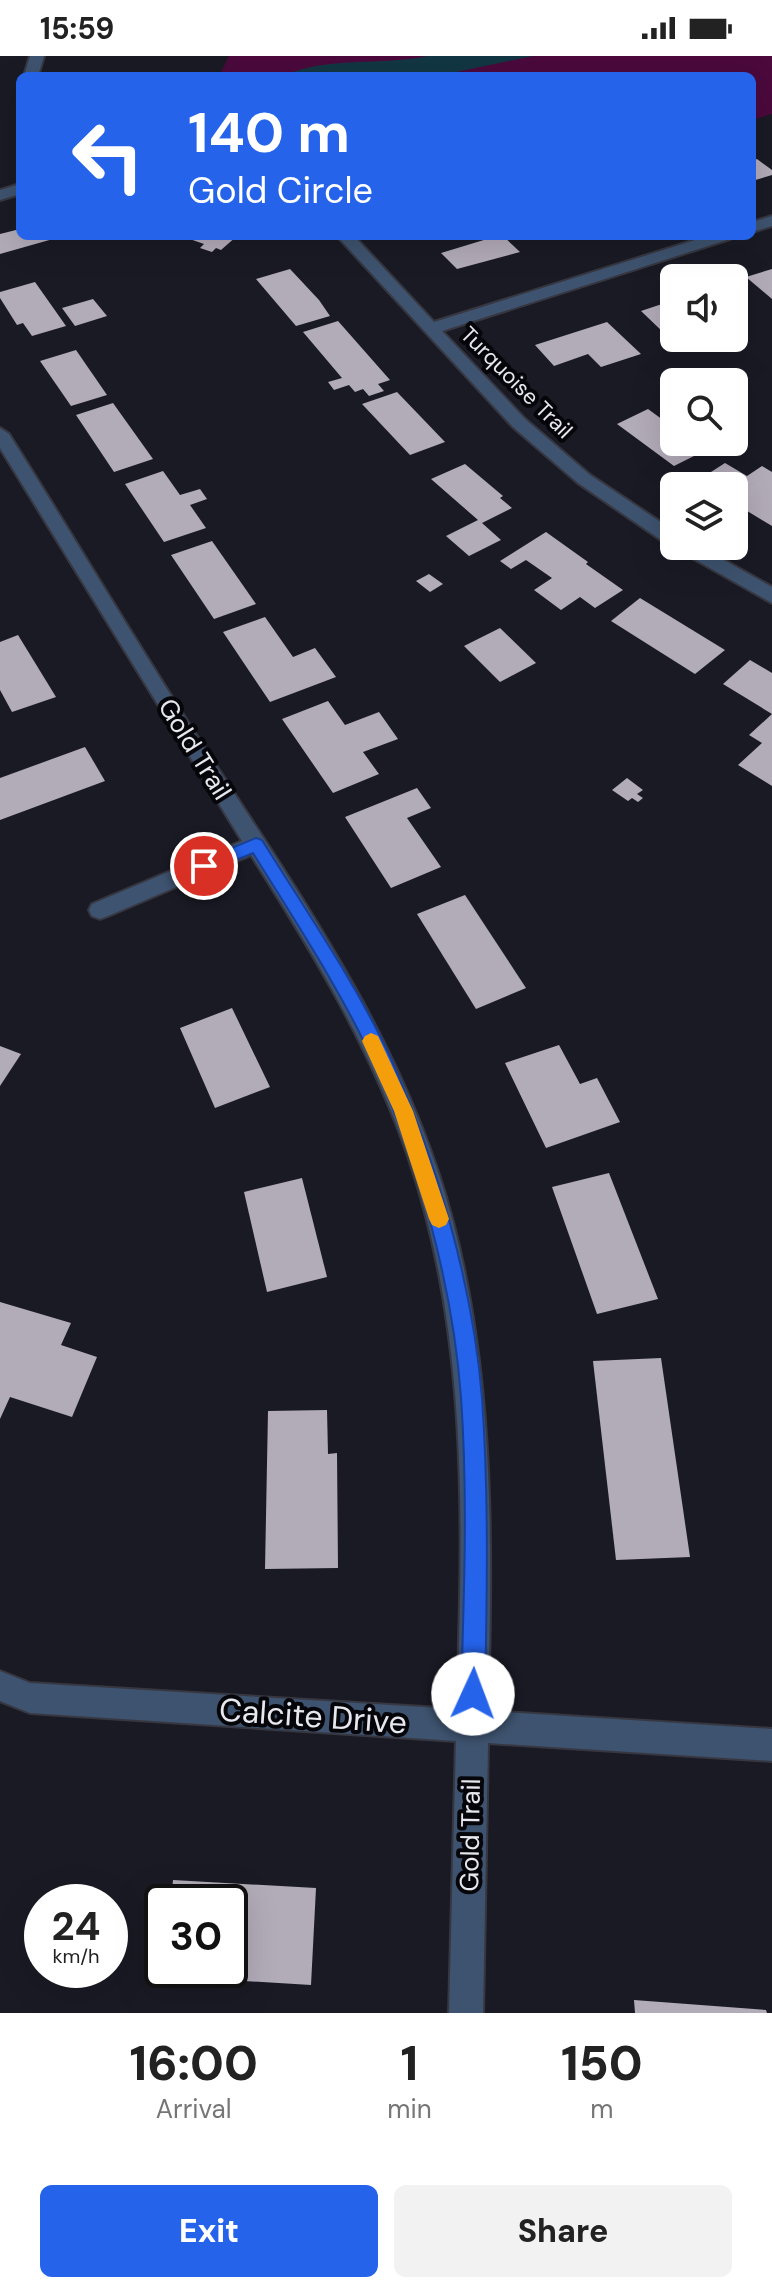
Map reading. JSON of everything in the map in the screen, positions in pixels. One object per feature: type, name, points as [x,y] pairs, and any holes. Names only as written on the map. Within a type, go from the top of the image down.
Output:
[{"type":"street","name":"Turquoise Trail","points":[[349,240],[500,404],[548,449],[584,479],[660,531]]},
{"type":"street","points":[[430,329],[711,240]]},
{"type":"street","name":"Gold Trail","points":[[0,434],[9,467],[256,844],[323,953],[382,1060],[420,1154],[439,1219],[463,1335],[476,1457],[477,1537],[466,2013]]},
{"type":"street","points":[[709,560],[772,596]]},
{"type":"street","points":[[100,910],[256,844]]},
{"type":"street","name":"Calcite Drive","points":[[0,1686],[30,1698],[772,1745]]},
{"type":"shaded area","points":[[229,56],[772,56],[772,114],[756,119],[756,72],[221,72]]},
{"type":"water","points":[[427,56],[533,56],[456,72],[295,72],[317,66]]},
{"type":"building","points":[[756,159],[772,170],[772,175],[756,180]]},
{"type":"building","points":[[16,230],[16,240],[49,240],[0,254],[0,234]]},
{"type":"building","points":[[192,240],[232,240],[221,250],[216,248],[212,252],[200,248],[204,244]]},
{"type":"building","points":[[484,240],[507,240],[520,252],[457,269],[441,253]]},
{"type":"building","points":[[290,269],[330,316],[296,326],[256,279]]},
{"type":"building","points":[[772,269],[772,299],[748,279]]},
{"type":"building","points":[[35,282],[66,326],[32,336],[23,323],[17,325],[0,298],[0,292]]},
{"type":"building","points":[[93,299],[107,316],[75,326],[62,308]]},
{"type":"building","points":[[660,305],[660,329],[641,311]]},
{"type":"building","points":[[338,321],[390,380],[378,384],[384,391],[369,396],[363,389],[355,392],[349,385],[334,390],[328,382],[342,378],[303,332]]},
{"type":"building","points":[[607,322],[641,354],[601,367],[588,354],[554,366],[535,345]]},
{"type":"building","points":[[76,350],[107,395],[71,406],[40,361]]},
{"type":"building","points":[[397,392],[445,442],[410,455],[362,404]]},
{"type":"building","points":[[113,403],[153,459],[114,472],[76,415]]},
{"type":"building","points":[[648,409],[660,418],[660,456],[617,424]]},
{"type":"building","points":[[660,456],[694,456],[674,466]]},
{"type":"building","points":[[725,463],[740,472],[711,472]]},
{"type":"building","points":[[465,464],[503,496],[500,498],[512,508],[482,523],[501,540],[469,556],[446,536],[478,520],[431,479]]},
{"type":"building","points":[[762,466],[772,472],[772,526],[748,511],[748,475]]},
{"type":"building","points":[[163,471],[180,495],[200,489],[207,499],[190,505],[206,528],[164,542],[125,484]]},
{"type":"building","points":[[546,532],[623,590],[595,608],[580,597],[561,610],[534,590],[552,578],[526,560],[511,569],[500,561]]},
{"type":"building","points":[[212,541],[256,604],[214,619],[171,555]]},
{"type":"building","points":[[429,574],[443,584],[430,592],[416,581]]},
{"type":"building","points":[[640,598],[725,650],[695,674],[611,621]]},
{"type":"building","points":[[265,617],[293,657],[315,648],[336,677],[270,702],[223,632]]},
{"type":"building","points":[[500,628],[536,663],[500,682],[464,646]]},
{"type":"building","points":[[18,635],[56,697],[12,712],[0,690],[0,642]]},
{"type":"building","points":[[750,660],[772,673],[772,714],[723,684]]},
{"type":"building","points":[[328,701],[345,725],[379,712],[398,739],[363,752],[379,774],[333,793],[282,719]]},
{"type":"building","points":[[772,714],[772,786],[738,765],[762,743],[749,735]]},
{"type":"building","points":[[85,747],[105,781],[0,820],[0,778]]},
{"type":"building","points":[[627,778],[643,790],[637,794],[643,798],[638,802],[632,798],[628,801],[612,790]]},
{"type":"building","points":[[417,788],[431,808],[407,818],[441,867],[391,888],[345,817]]},
{"type":"building","points":[[465,895],[526,988],[476,1009],[417,914]]},
{"type":"building","points":[[232,1008],[270,1087],[215,1108],[180,1028]]},
{"type":"building","points":[[559,1045],[580,1084],[597,1078],[620,1122],[546,1148],[505,1063]]},
{"type":"building","points":[[0,1046],[21,1054],[0,1086]]},
{"type":"building","points":[[609,1173],[658,1299],[597,1314],[552,1187]]},
{"type":"building","points":[[302,1178],[327,1277],[267,1292],[244,1192]]},
{"type":"building","points":[[0,1302],[71,1323],[61,1345],[97,1357],[72,1417],[10,1397],[0,1419]]},
{"type":"building","points":[[661,1358],[690,1557],[616,1560],[593,1361]]},
{"type":"building","points":[[327,1410],[328,1454],[337,1453],[338,1568],[265,1569],[268,1411]]},
{"type":"building","points":[[173,1880],[244,1884],[173,1884]]},
{"type":"building","points":[[248,1884],[316,1888],[311,1985],[248,1981]]},
{"type":"building","points":[[634,2000],[766,2010],[767,2013],[635,2013]]},
{"type":"slow traffic","points":[[371,1041],[382,1060],[420,1154],[439,1219]]},
{"type":"route","points":[[204,866],[256,844],[323,953],[382,1060],[420,1154],[454,1283],[471,1395],[477,1537],[473,1694]]}]
